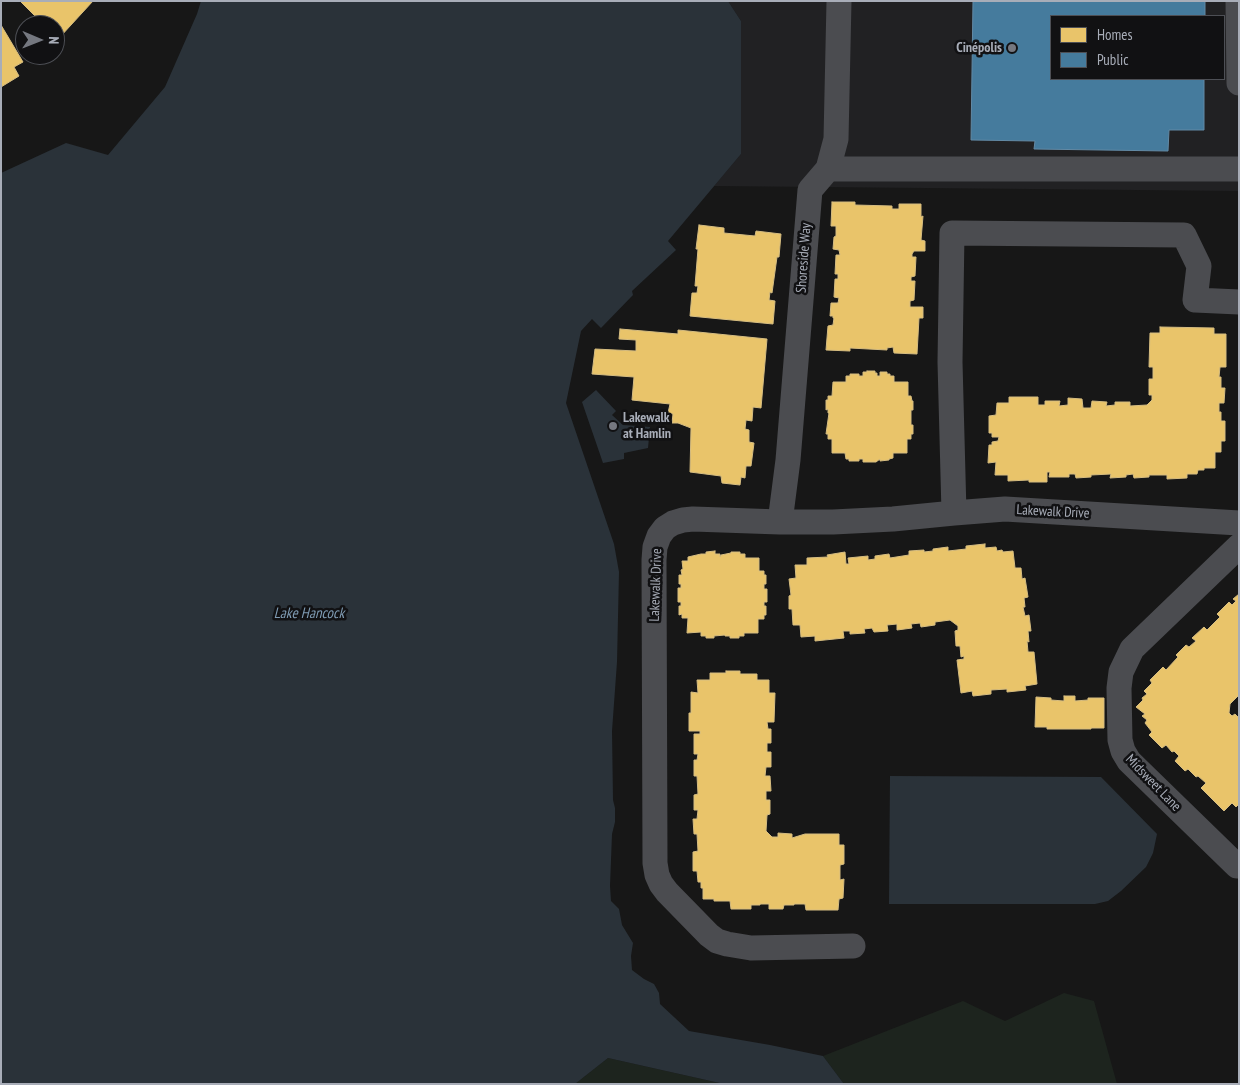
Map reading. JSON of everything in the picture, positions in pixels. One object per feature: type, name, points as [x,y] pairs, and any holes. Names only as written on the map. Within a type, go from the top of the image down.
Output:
[{"type":"lane","name":"Shoreside Way","points":[[780,522],[788,460],[810,190],[828,169],[836,139],[839,1]]},
{"type":"lane","points":[[1238,1],[1239,83]]},
{"type":"lane","points":[[828,169],[1239,169]]},
{"type":"lane","points":[[954,513],[950,362],[952,233],[1184,236],[1198,266],[1195,300],[1239,302]]},
{"type":"lane","name":"Lakewalk Drive","points":[[853,946],[751,948],[717,941],[709,935],[661,884],[655,863],[654,560],[655,547],[659,536],[665,528],[673,523],[694,519],[780,522],[860,521],[1005,509],[1239,523]]},
{"type":"lane","name":"Midsweet Lane","points":[[1237,866],[1129,761],[1123,751],[1120,740],[1119,688],[1122,672],[1132,649],[1239,546]]},
{"type":"shaded area","points":[[728,1],[1239,1],[1239,191],[714,186],[741,154],[741,21]]},
{"type":"shaded area","points":[[1064,993],[1094,1001],[1117,1084],[844,1084],[823,1056],[963,1001],[1005,1021]]},
{"type":"shaded area","points":[[608,1058],[724,1084],[575,1084]]},
{"type":"water","name":"Lake Hancock","points":[[201,1],[728,1],[741,21],[741,154],[668,241],[676,250],[632,291],[633,295],[601,328],[592,319],[581,331],[566,403],[614,544],[619,572],[617,662],[612,731],[615,822],[612,834],[611,901],[619,909],[622,925],[633,943],[631,956],[632,970],[654,984],[659,993],[660,1004],[689,1031],[823,1056],[844,1084],[724,1084],[608,1058],[575,1084],[1,1084],[1,173],[66,143],[108,155],[165,87]]},
{"type":"water","name":"Lakewalk at Hamlin","points":[[596,390],[616,411],[612,415],[623,425],[650,427],[648,448],[624,453],[624,459],[603,463],[582,402]]},
{"type":"water","points":[[890,776],[1101,777],[1157,834],[1153,853],[1146,867],[1121,891],[1108,901],[1095,904],[889,904]]},
{"type":"building: Homes","points":[[20,1],[93,1],[65,32],[65,15],[34,15]]},
{"type":"building: Homes","points":[[1,25],[15,49],[15,65],[18,65],[14,67],[19,76],[1,87]]},
{"type":"building: Homes","points":[[832,202],[855,202],[855,205],[892,206],[892,209],[899,209],[899,204],[921,204],[921,217],[923,216],[921,240],[925,241],[925,251],[914,251],[912,254],[912,257],[916,257],[915,276],[911,277],[911,281],[915,281],[914,300],[910,301],[910,307],[923,307],[923,318],[919,318],[917,354],[894,353],[893,347],[887,348],[887,350],[850,348],[850,351],[826,350],[828,326],[833,325],[834,318],[830,316],[831,303],[838,303],[839,298],[834,297],[835,279],[838,279],[838,274],[835,274],[836,255],[840,255],[839,250],[833,249],[836,226],[831,226]]},
{"type":"building: Homes","points":[[699,225],[724,228],[724,233],[755,236],[756,231],[781,234],[779,257],[777,257],[772,293],[770,292],[769,300],[775,301],[773,324],[690,316],[692,293],[697,293],[698,286],[695,286]]},
{"type":"building: Homes","points":[[1160,327],[1214,328],[1214,334],[1226,334],[1226,367],[1220,367],[1219,377],[1221,377],[1221,388],[1225,388],[1224,403],[1219,403],[1219,412],[1221,412],[1221,421],[1225,421],[1225,441],[1221,441],[1221,452],[1215,452],[1215,468],[1198,470],[1197,474],[1187,474],[1187,478],[1167,479],[1167,475],[1149,475],[1149,477],[1134,478],[1133,474],[1126,475],[1126,477],[1110,478],[1111,474],[1076,478],[1075,474],[1069,474],[1069,477],[1049,477],[1050,472],[1047,472],[1047,482],[1029,482],[1029,480],[1008,481],[1008,475],[995,475],[996,462],[988,463],[989,445],[992,445],[992,442],[998,441],[999,437],[992,437],[992,433],[989,433],[989,416],[996,415],[997,403],[1009,403],[1009,397],[1038,397],[1038,405],[1045,405],[1045,401],[1060,401],[1059,406],[1068,405],[1068,398],[1082,399],[1083,408],[1091,408],[1092,401],[1107,402],[1106,406],[1115,405],[1115,402],[1130,402],[1130,406],[1147,405],[1152,400],[1152,395],[1149,395],[1149,379],[1153,379],[1153,367],[1149,367],[1150,333],[1160,333]]},
{"type":"building: Homes","points":[[620,329],[678,334],[678,330],[767,339],[761,408],[753,407],[752,421],[746,420],[745,429],[749,430],[749,442],[754,443],[751,466],[746,466],[745,478],[741,477],[740,485],[722,483],[721,476],[690,472],[691,428],[678,423],[672,423],[673,414],[668,413],[670,404],[632,400],[634,377],[592,374],[595,349],[636,351],[636,340],[619,339]]},
{"type":"building: Homes","points":[[875,371],[877,376],[880,376],[880,372],[887,372],[890,376],[894,376],[894,382],[908,382],[908,396],[911,396],[913,401],[911,425],[913,425],[913,434],[911,434],[911,439],[907,439],[907,453],[893,453],[893,458],[880,461],[880,459],[876,462],[863,462],[863,459],[849,461],[849,459],[846,459],[845,453],[832,453],[832,439],[828,439],[828,434],[826,434],[829,413],[828,409],[826,410],[826,400],[828,400],[828,396],[832,396],[833,382],[846,382],[846,376],[859,374],[859,376],[863,376],[863,372]]},
{"type":"building: Homes","points":[[985,544],[985,548],[996,547],[997,551],[1013,551],[1015,568],[1021,568],[1022,579],[1025,578],[1028,597],[1024,598],[1025,607],[1023,607],[1025,616],[1029,615],[1031,631],[1028,631],[1028,652],[1034,652],[1037,684],[1025,686],[1026,690],[1007,692],[1007,689],[991,690],[991,694],[973,696],[972,691],[961,693],[957,660],[964,659],[964,656],[961,657],[960,646],[956,646],[955,631],[958,630],[958,626],[950,620],[935,622],[935,625],[921,627],[920,623],[911,624],[912,628],[897,630],[897,624],[887,625],[888,631],[874,632],[872,628],[864,629],[865,633],[850,634],[850,631],[843,631],[844,638],[815,641],[815,636],[801,637],[800,625],[793,625],[792,609],[789,609],[789,596],[791,595],[789,579],[796,578],[795,565],[807,565],[807,558],[828,557],[827,555],[845,552],[846,564],[849,564],[848,558],[868,556],[868,560],[875,559],[875,556],[889,554],[890,558],[909,555],[909,551],[924,550],[924,552],[948,547],[948,551],[966,549],[966,546]]},
{"type":"building: Homes","points":[[715,551],[715,554],[720,554],[720,557],[731,552],[740,552],[740,554],[745,554],[745,558],[759,558],[759,571],[764,571],[764,575],[766,575],[764,589],[767,589],[767,602],[764,602],[766,615],[764,615],[764,619],[758,619],[758,633],[744,633],[744,636],[739,636],[739,638],[730,638],[730,636],[725,635],[706,638],[706,636],[701,636],[701,632],[687,633],[688,618],[682,618],[682,614],[679,615],[681,602],[678,602],[678,588],[681,588],[679,575],[682,575],[681,570],[683,569],[682,561],[688,561],[688,557]]},
{"type":"building: Homes","points":[[1239,594],[1239,695],[1230,704],[1229,713],[1232,716],[1235,714],[1239,718],[1239,804],[1236,807],[1232,803],[1224,811],[1201,788],[1206,783],[1188,769],[1185,771],[1175,761],[1179,756],[1174,751],[1172,752],[1166,745],[1162,748],[1149,735],[1152,732],[1145,723],[1147,720],[1142,716],[1145,714],[1136,707],[1147,694],[1144,691],[1152,683],[1150,680],[1163,667],[1166,670],[1178,657],[1176,655],[1186,645],[1189,647],[1196,641],[1192,638],[1204,627],[1207,630],[1220,617],[1217,614],[1229,602],[1232,605],[1236,601],[1233,599]]},
{"type":"building: Homes","points":[[726,671],[740,671],[740,674],[757,674],[757,680],[769,680],[769,693],[775,693],[774,722],[767,722],[768,729],[771,729],[771,743],[767,743],[767,752],[771,752],[771,767],[766,767],[765,776],[770,776],[771,791],[766,791],[766,800],[770,800],[770,814],[767,815],[766,831],[772,837],[778,837],[778,833],[792,834],[792,838],[805,834],[839,834],[839,845],[844,845],[844,864],[840,865],[840,880],[844,879],[843,898],[839,899],[838,910],[806,910],[805,904],[784,905],[783,909],[769,909],[769,904],[760,904],[751,905],[751,909],[731,909],[730,901],[703,899],[701,882],[698,882],[697,871],[693,871],[693,852],[698,851],[697,834],[694,834],[693,819],[697,819],[698,810],[694,810],[694,795],[698,794],[697,776],[694,776],[694,760],[697,760],[698,754],[694,754],[694,734],[700,734],[700,731],[689,731],[691,692],[698,693],[697,680],[710,680],[710,673],[726,673]]},
{"type":"building: Homes","points":[[1064,696],[1075,696],[1075,701],[1088,700],[1088,698],[1104,698],[1104,728],[1047,729],[1047,727],[1035,727],[1036,697],[1064,701]]},
{"type":"building: Public","name":"Cinépolis","points":[[973,1],[1205,1],[1205,15],[1050,15],[1050,80],[1204,80],[1204,130],[1169,130],[1168,151],[1034,149],[1035,141],[971,140]]},
{"type":"place","name":"Cinépolis","points":[[1012,48]]},
{"type":"place","name":"Lakewalk at Hamlin","points":[[613,426]]}]
